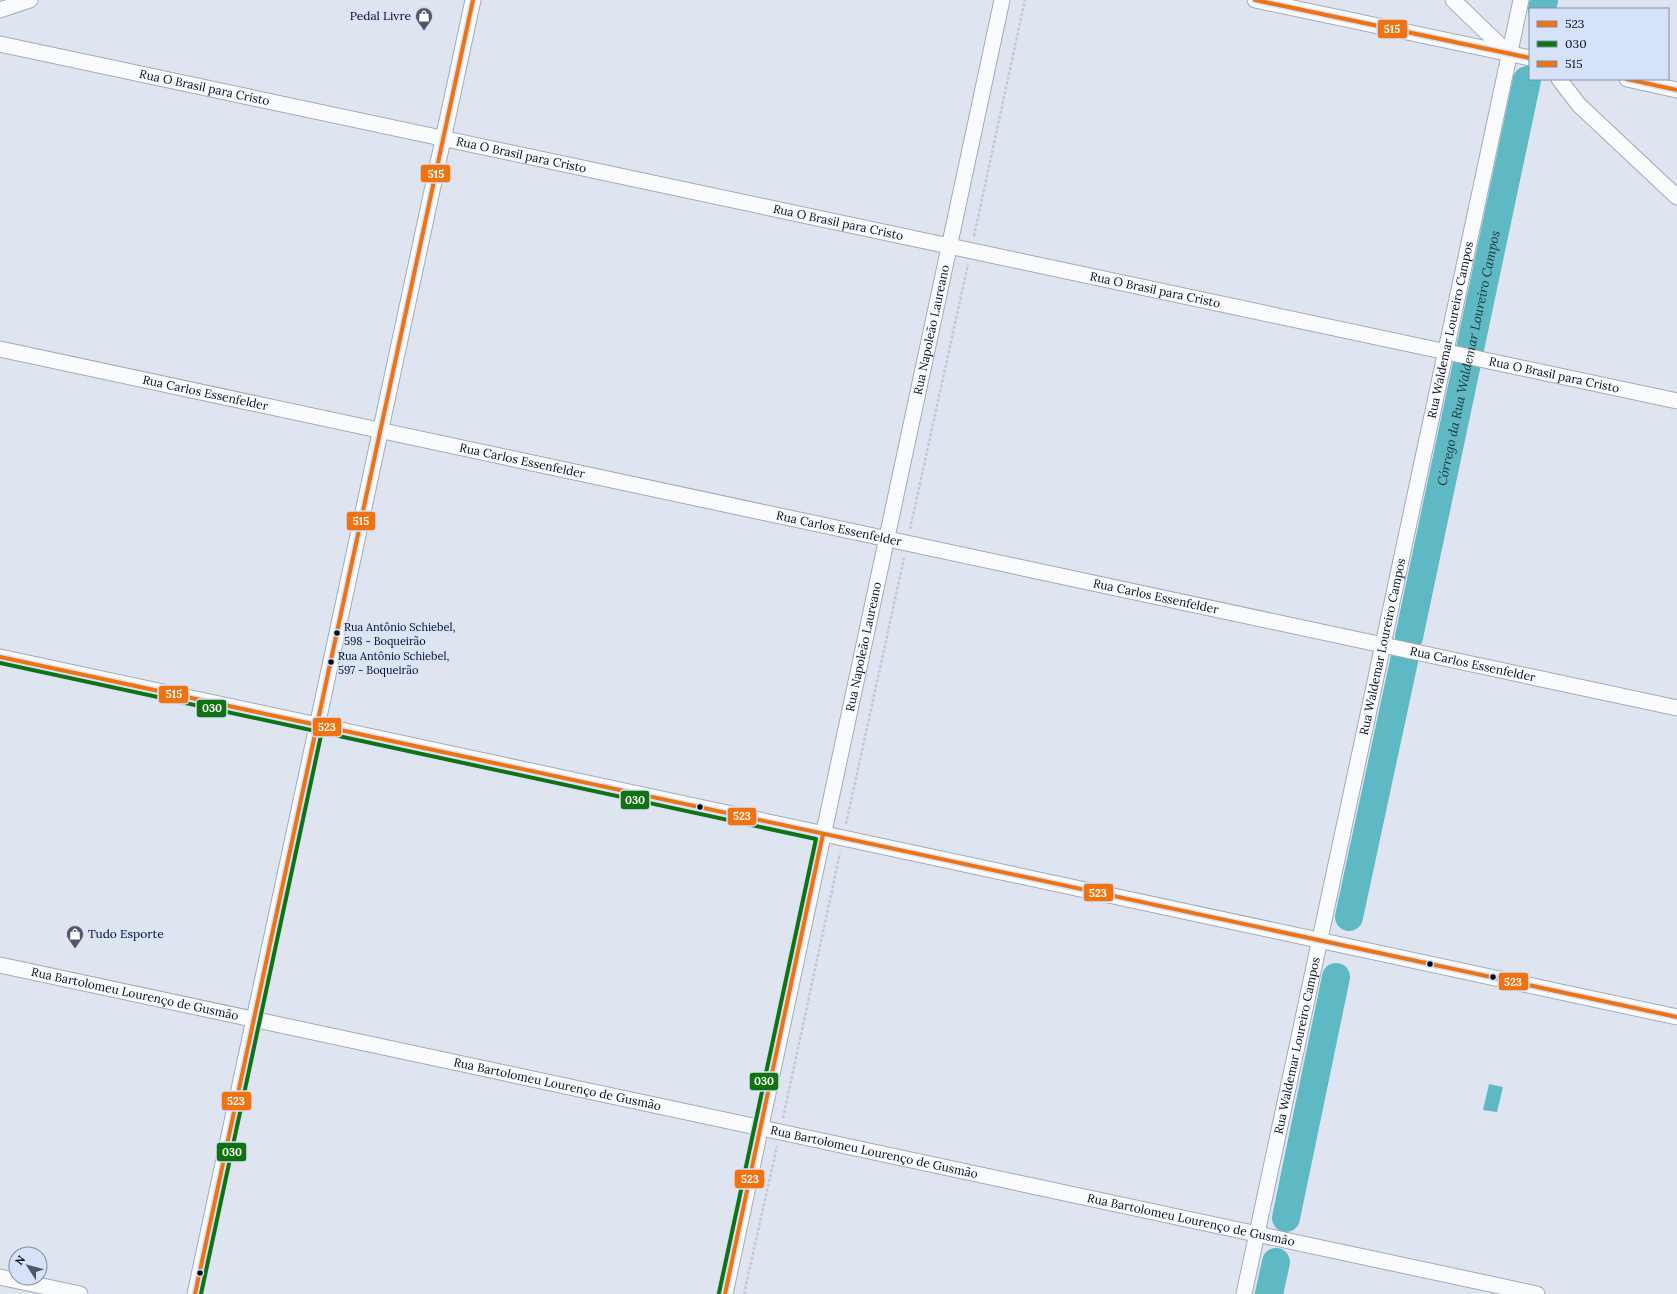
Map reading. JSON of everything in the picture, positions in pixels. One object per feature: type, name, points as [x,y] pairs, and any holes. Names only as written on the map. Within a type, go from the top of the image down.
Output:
[{"type":"street","points":[[0,10],[30,0]]},
{"type":"street","points":[[195,1294],[473,0]]},
{"type":"street","name":"Rua Napoleão Laureano","points":[[725,1294],[1002,0]]},
{"type":"street","points":[[1255,0],[1529,58]]},
{"type":"street","points":[[1453,0],[1509,54]]},
{"type":"street","name":"Rua Waldemar Loureiro Campos","points":[[1244,1294],[1520,0]]},
{"type":"street","name":"Rua O Brasil para Cristo","points":[[0,44],[1677,401]]},
{"type":"street","points":[[1560,80],[1579,105],[1677,197]]},
{"type":"street","points":[[1632,80],[1677,90]]},
{"type":"street","name":"Rua Carlos Essenfelder","points":[[0,350],[1677,708]]},
{"type":"street","points":[[0,658],[1677,1017]]},
{"type":"street","name":"Rua Bartolomeu Lourenço de Gusmão","points":[[0,965],[1537,1294]]},
{"type":"street","points":[[0,1277],[80,1294]]},
{"type":"path","points":[[974,237],[1025,0]]},
{"type":"path","points":[[910,532],[968,262]]},
{"type":"path","points":[[847,820],[904,559]]},
{"type":"path","points":[[783,1114],[839,859]]},
{"type":"path","points":[[744,1294],[775,1151]]},
{"type":"water","points":[[1489,1084],[1503,1087],[1497,1112],[1483,1110]]},
{"type":"waterway","name":"Córrego da Rua Waldemar Loureiro Campos","points":[[1542,8],[1544,0]]},
{"type":"waterway","name":"Córrego da Rua Waldemar Loureiro Campos","points":[[1409,637],[1527,80]]},
{"type":"waterway","name":"Córrego da Rua Waldemar Loureiro Campos","points":[[1349,917],[1404,661]]},
{"type":"waterway","name":"Córrego da Rua Waldemar Loureiro Campos","points":[[1286,1218],[1336,977]]},
{"type":"waterway","name":"Córrego da Rua Waldemar Loureiro Campos","points":[[1269,1294],[1276,1262]]},
{"type":"transit line","name":"515","points":[[0,657],[317,725],[473,0]]},
{"type":"transit line","name":"515","points":[[1255,0],[1529,58]]},
{"type":"transit line","name":"515","points":[[1632,80],[1677,90]]},
{"type":"transit line","name":"030","points":[[0,663],[816,839],[719,1293]]},
{"type":"transit line","name":"523","points":[[195,1294],[317,725],[1677,1017]]},
{"type":"transit line","name":"030","points":[[201,1294],[323,726]]},
{"type":"transit line","name":"523","points":[[725,1294],[823,834]]},
{"type":"place","name":"Pedal Livre","points":[[424,31]]},
{"type":"place","name":"Rua Antônio Schiebel, 598 - Boqueirão","points":[[337,633]]},
{"type":"place","name":"Rua Antônio Schiebel, 597 - Boqueirão","points":[[331,662]]},
{"type":"place","name":"Tudo Esporte","points":[[75,949]]}]
